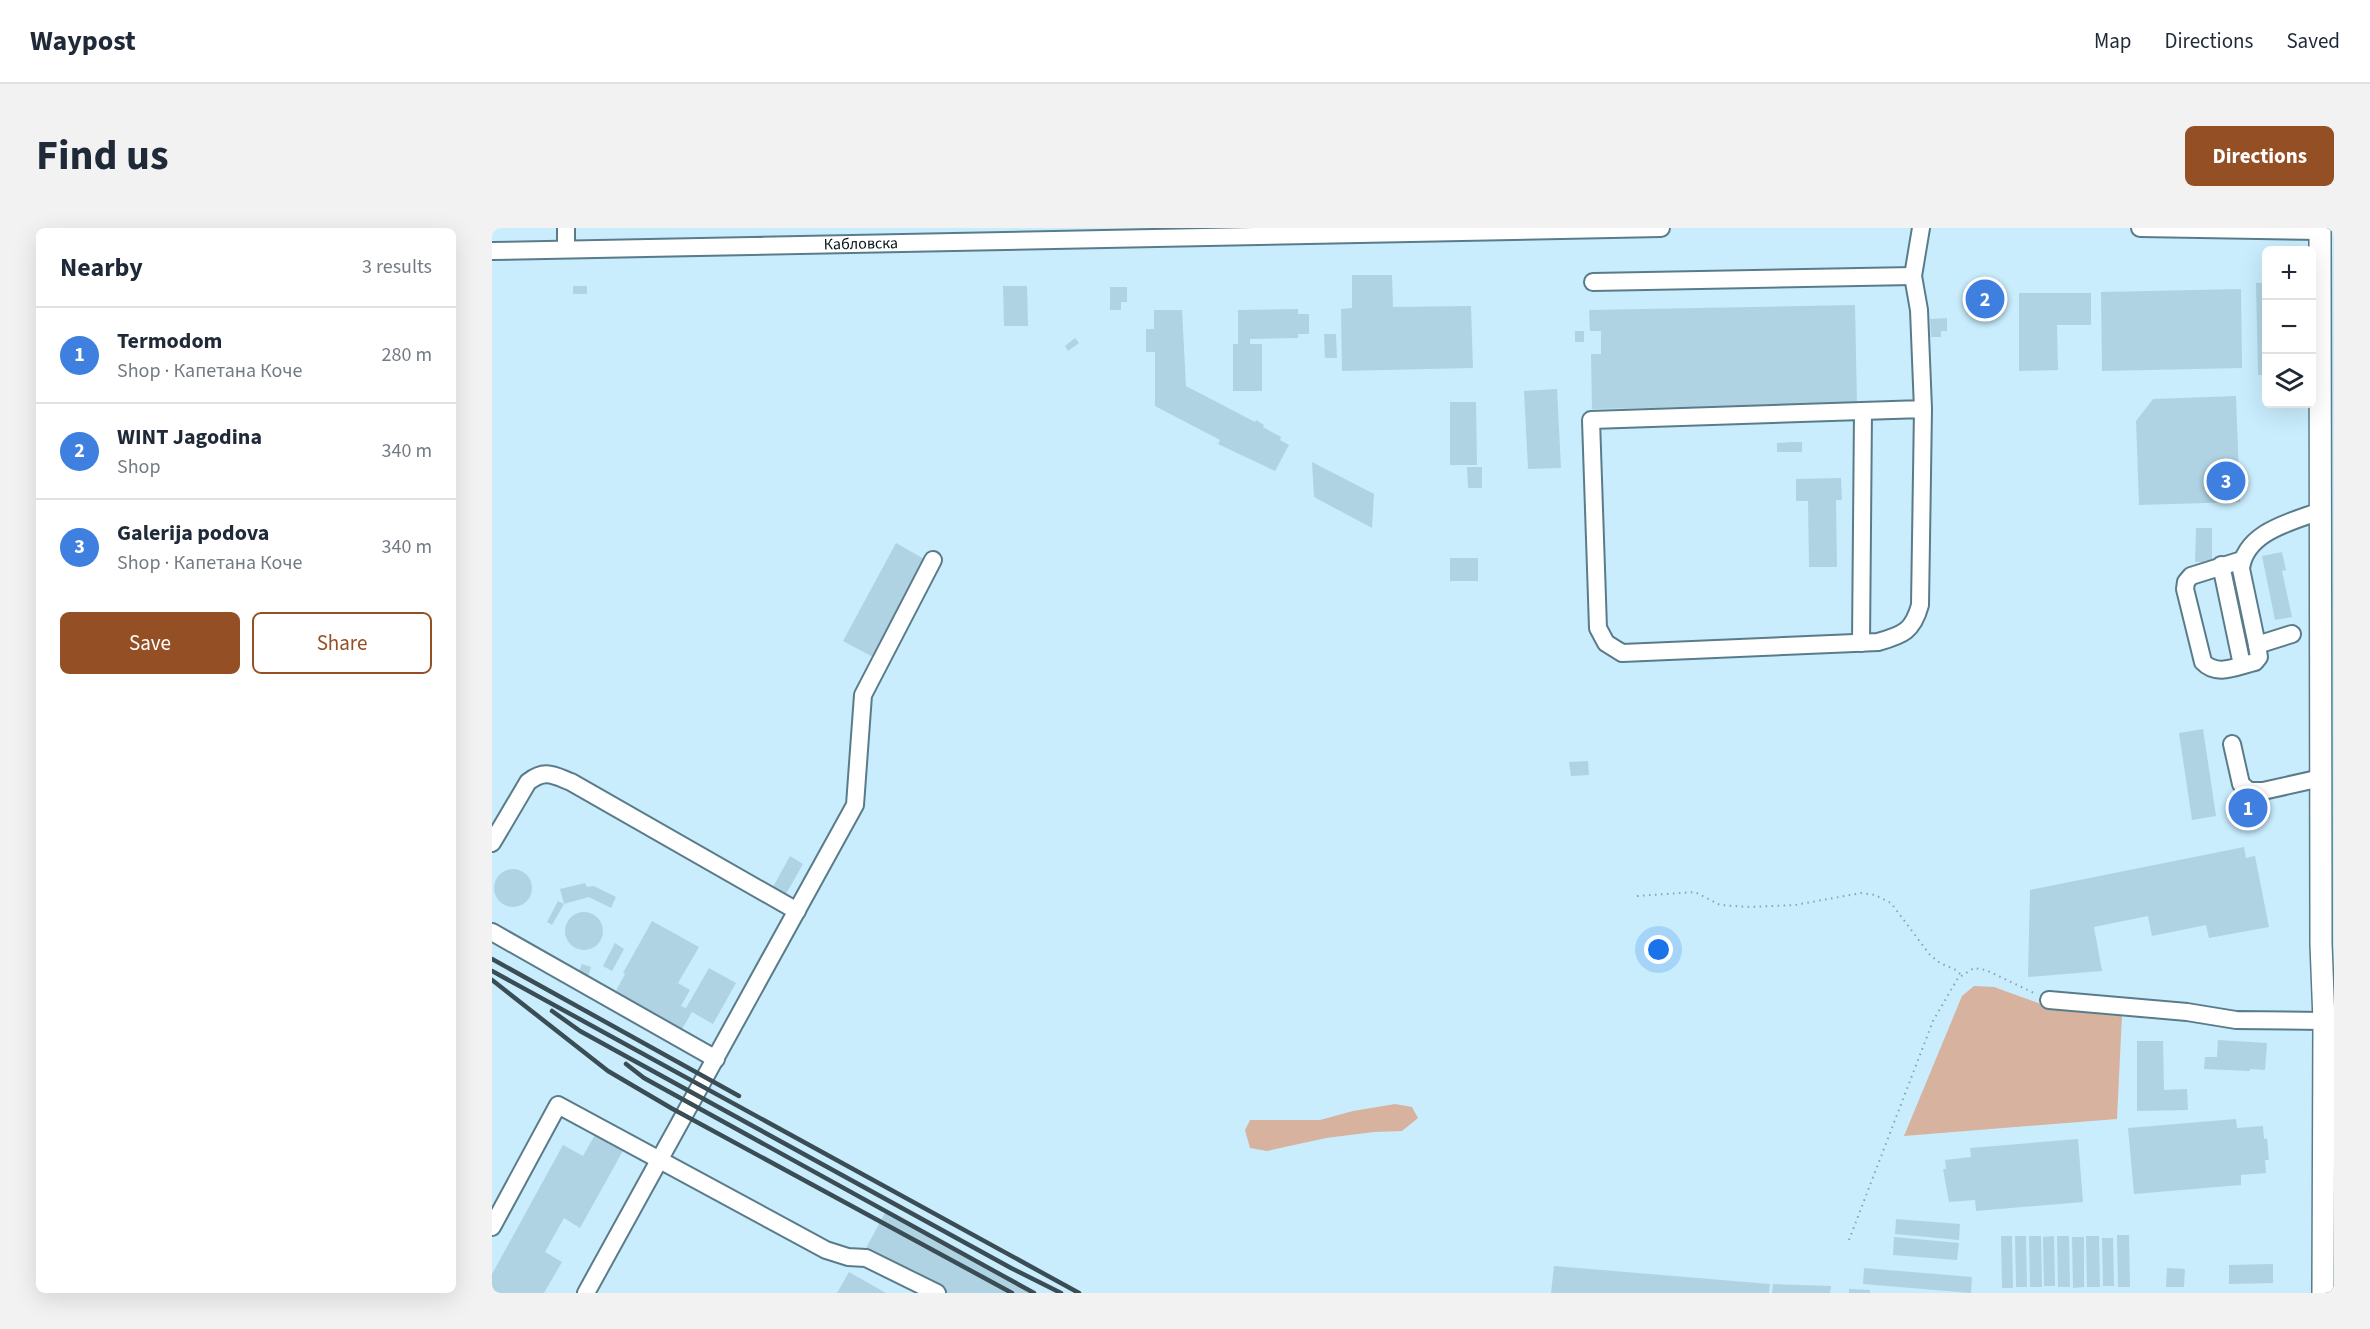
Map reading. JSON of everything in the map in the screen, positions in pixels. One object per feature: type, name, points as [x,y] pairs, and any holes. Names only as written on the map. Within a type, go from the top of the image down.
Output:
[{"type":"main road","points":[[2320,230],[2321,778],[2328,943],[2324,1021],[2323,1293]]},
{"type":"street","points":[[566,228],[566,249]]},
{"type":"street","name":"Кабловска","points":[[492,251],[1295,232],[1661,228]]},
{"type":"street","points":[[1921,228],[1913,276],[1919,310],[1923,409],[1920,605],[1916,621],[1902,635],[1878,642],[1622,653],[1606,643],[1598,628],[1591,420],[1923,409]]},
{"type":"street","points":[[2140,228],[2320,230]]},
{"type":"street","points":[[1593,282],[1913,276]]},
{"type":"street","points":[[1861,643],[1863,411]]},
{"type":"street","points":[[2242,560],[2191,576],[2186,582],[2185,590],[2202,662],[2209,669],[2221,670],[2255,662],[2259,657],[2241,569],[2245,552],[2268,531],[2320,511]]},
{"type":"street","points":[[586,1293],[855,805],[863,695],[933,560]]},
{"type":"street","points":[[2221,566],[2242,665]]},
{"type":"street","points":[[2257,645],[2292,634]]},
{"type":"street","points":[[2232,744],[2241,783],[2249,791],[2263,791],[2321,778]]},
{"type":"street","points":[[492,843],[528,782],[536,776],[548,773],[571,782],[797,911]]},
{"type":"street","points":[[492,932],[716,1059]]},
{"type":"street","points":[[2049,1000],[2187,1012],[2236,1020],[2324,1021]]},
{"type":"street","points":[[492,1227],[558,1105],[826,1250],[848,1257],[866,1258],[937,1293]]},
{"type":"path","points":[[1637,896],[1695,892],[1720,905],[1750,907],[1795,905],[1861,893],[1875,895],[1891,903],[1930,955],[1961,975]]},
{"type":"path","points":[[1849,1240],[1933,1021],[1948,991],[1961,975],[1974,968],[1986,970],[2049,1000]]},
{"type":"shaded area","points":[[1974,986],[1994,987],[2041,1004],[2122,1015],[2117,1119],[1904,1136],[1962,996]]},
{"type":"shaded area","points":[[1395,1104],[1412,1107],[1418,1118],[1402,1131],[1326,1138],[1267,1151],[1250,1148],[1245,1130],[1250,1120],[1320,1120],[1353,1111]]},
{"type":"building","points":[[1352,275],[1392,275],[1393,307],[1471,306],[1473,368],[1342,371],[1341,309],[1352,308]]},
{"type":"building","points":[[2256,283],[2262,283],[2262,375],[2258,375]]},
{"type":"building","points":[[573,286],[587,286],[587,294],[573,294]]},
{"type":"building","points":[[1003,286],[1027,286],[1028,326],[1004,326]]},
{"type":"building","points":[[1110,287],[1127,287],[1127,302],[1121,302],[1121,310],[1110,310]]},
{"type":"building","points":[[2241,289],[2242,368],[2102,371],[2101,292]]},
{"type":"building","points":[[2019,293],[2091,293],[2091,325],[2057,325],[2058,370],[2019,371]]},
{"type":"building","points":[[1855,305],[1857,404],[1592,409],[1591,354],[1601,354],[1601,331],[1590,331],[1589,310]]},
{"type":"building","points":[[1298,309],[1298,314],[1309,314],[1309,334],[1298,334],[1298,338],[1250,339],[1250,344],[1262,344],[1262,391],[1233,391],[1233,344],[1238,344],[1238,310]]},
{"type":"building","points":[[1154,310],[1182,310],[1186,386],[1255,422],[1256,420],[1289,445],[1275,471],[1218,444],[1220,440],[1155,406],[1155,352],[1146,352],[1146,329],[1154,329]]},
{"type":"building","points":[[1947,318],[1947,331],[1941,331],[1941,337],[1931,337],[1930,319]]},
{"type":"building","points":[[1575,331],[1584,331],[1584,342],[1575,342]]},
{"type":"building","points":[[1324,334],[1336,334],[1337,358],[1325,358]]},
{"type":"building","points":[[1075,338],[1079,343],[1068,351],[1065,346]]},
{"type":"building","points":[[1557,389],[1561,468],[1528,469],[1524,391]]},
{"type":"building","points":[[2236,396],[2240,502],[2139,505],[2136,421],[2153,399]]},
{"type":"building","points":[[1450,402],[1476,402],[1477,465],[1450,465]]},
{"type":"building","points":[[1802,442],[1802,452],[1777,452],[1777,443]]},
{"type":"building","points":[[1312,462],[1374,494],[1372,528],[1314,497]]},
{"type":"building","points":[[1467,467],[1482,467],[1482,488],[1468,488]]},
{"type":"building","points":[[1841,478],[1842,500],[1836,500],[1837,567],[1809,567],[1808,501],[1796,501],[1796,479]]},
{"type":"building","points":[[2196,528],[2212,528],[2212,562],[2195,562]]},
{"type":"building","points":[[896,543],[926,560],[873,657],[843,641]]},
{"type":"building","points":[[2282,552],[2286,570],[2282,571],[2292,617],[2275,620],[2262,556]]},
{"type":"building","points":[[1450,558],[1478,558],[1478,581],[1450,581]]},
{"type":"building","points":[[2203,729],[2216,816],[2192,820],[2179,733]]},
{"type":"building","points":[[1588,761],[1589,775],[1571,776],[1569,762]]},
{"type":"building","points":[[2264,798],[2270,818],[2257,822],[2255,818],[2247,820],[2242,804]]},
{"type":"building","points":[[2244,847],[2246,858],[2255,856],[2269,927],[2209,938],[2206,925],[2152,936],[2148,916],[2094,927],[2102,971],[2028,977],[2030,890]]},
{"type":"building","points":[[790,856],[803,864],[786,894],[773,887]]},
{"type":"building","points":[[513,869],[526,875],[532,888],[526,901],[513,907],[500,901],[494,888],[500,875]]},
{"type":"building","points":[[585,883],[587,887],[594,886],[616,897],[611,908],[589,897],[564,904],[560,889]]},
{"type":"building","points":[[558,901],[564,904],[552,925],[547,922]]},
{"type":"building","points":[[584,912],[591,913],[597,918],[602,924],[602,938],[597,944],[591,949],[584,950],[577,949],[571,944],[566,938],[565,931],[566,924],[571,918],[577,913]]},
{"type":"building","points":[[652,921],[699,947],[678,983],[690,990],[681,1006],[686,1008],[709,968],[736,983],[713,1024],[692,1012],[682,1029],[616,991],[625,974],[623,973]]},
{"type":"building","points":[[615,943],[624,949],[612,971],[603,966]]},
{"type":"building","points":[[582,964],[591,967],[588,977],[578,973]]},
{"type":"building","points":[[2218,1040],[2267,1043],[2265,1070],[2204,1069],[2205,1057],[2217,1057]]},
{"type":"building","points":[[2137,1041],[2163,1041],[2164,1090],[2187,1089],[2188,1110],[2137,1111]]},
{"type":"building","points":[[2236,1119],[2237,1128],[2263,1126],[2264,1139],[2267,1138],[2269,1160],[2265,1160],[2266,1173],[2241,1175],[2241,1185],[2134,1194],[2128,1128]]},
{"type":"building","points":[[596,1133],[624,1149],[580,1228],[564,1218],[545,1252],[562,1262],[544,1293],[492,1293],[492,1274],[563,1145],[583,1156]]},
{"type":"building","points":[[2078,1139],[2083,1202],[1976,1211],[1975,1200],[1949,1202],[1943,1169],[1946,1169],[1945,1160],[1971,1157],[1970,1148]]},
{"type":"building","points":[[885,1213],[1029,1293],[947,1293],[866,1248]]},
{"type":"building","points":[[1896,1219],[1960,1224],[1959,1240],[1895,1234]]},
{"type":"building","points":[[2117,1235],[2129,1235],[2130,1287],[2118,1287]]},
{"type":"building","points":[[2001,1236],[2012,1236],[2013,1288],[2002,1288]]},
{"type":"building","points":[[2015,1236],[2026,1236],[2027,1287],[2016,1287]]},
{"type":"building","points":[[2029,1236],[2041,1236],[2042,1287],[2030,1287]]},
{"type":"building","points":[[2054,1236],[2055,1286],[2044,1286],[2043,1237]]},
{"type":"building","points":[[2057,1236],[2069,1236],[2070,1287],[2058,1287]]},
{"type":"building","points":[[2086,1236],[2099,1236],[2100,1287],[2087,1287]]},
{"type":"building","points":[[1894,1237],[1959,1243],[1957,1260],[1893,1255]]},
{"type":"building","points":[[2072,1237],[2084,1237],[2084,1287],[2073,1288]]},
{"type":"building","points":[[2102,1238],[2113,1238],[2114,1286],[2103,1286]]},
{"type":"building","points":[[2273,1264],[2273,1283],[2229,1284],[2229,1265]]},
{"type":"building","points":[[1554,1266],[1770,1284],[1769,1293],[1551,1293]]},
{"type":"building","points":[[1864,1268],[1972,1277],[1971,1293],[1863,1284]]},
{"type":"building","points":[[2167,1268],[2185,1269],[2184,1287],[2166,1287]]},
{"type":"building","points":[[849,1272],[886,1293],[837,1293]]},
{"type":"building","points":[[1773,1284],[1831,1286],[1830,1293],[1772,1293]]},
{"type":"building","points":[[1849,1289],[1870,1290],[1870,1293],[1849,1293]]},
{"type":"railway","points":[[492,959],[739,1096]]},
{"type":"railway","points":[[492,971],[1079,1293]]},
{"type":"railway","points":[[492,980],[608,1071],[671,1108],[1012,1293]]},
{"type":"railway","points":[[552,1011],[580,1031],[1011,1268],[1061,1293]]},
{"type":"railway","points":[[626,1064],[644,1078],[1034,1293]]},
{"type":"place","name":"WINT Jagodina","points":[[1985,299]]},
{"type":"place","name":"Galerija podova","points":[[2226,481]]},
{"type":"place","name":"Termodom","points":[[2248,808]]}]
